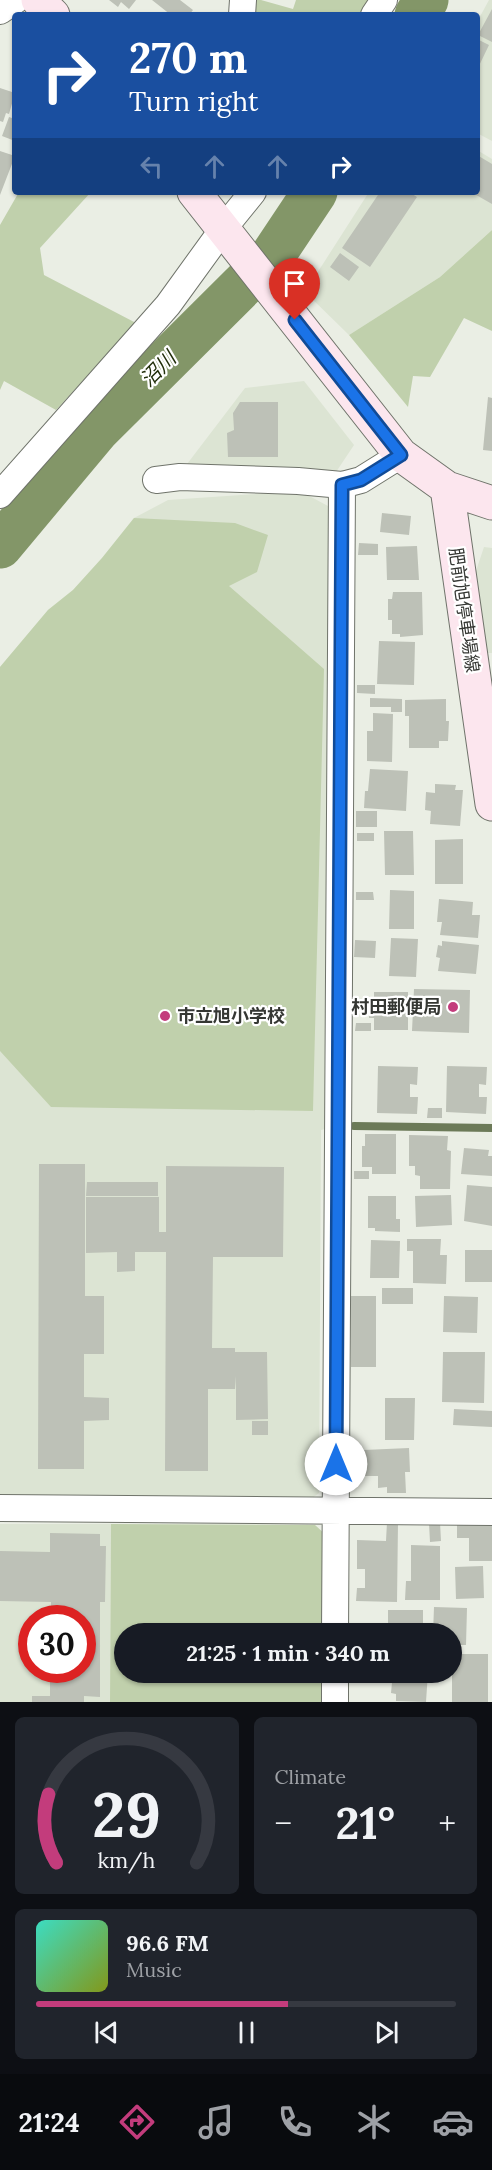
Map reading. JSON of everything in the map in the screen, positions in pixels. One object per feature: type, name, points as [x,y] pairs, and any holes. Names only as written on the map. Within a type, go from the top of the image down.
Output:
[{"type":"main road","points":[[38,0],[50,12]]},
{"type":"main road","points":[[196,195],[401,455],[447,488],[492,503]]},
{"type":"main road","name":"肥前旭停車場線","points":[[447,488],[492,804]]},
{"type":"street","points":[[0,11],[16,0]]},
{"type":"street","points":[[0,495],[168,304],[251,195]]},
{"type":"street","points":[[156,480],[180,477],[298,481],[342,485],[361,480],[401,455]]},
{"type":"street","points":[[336,1623],[342,485]]},
{"type":"street","points":[[0,1508],[492,1512]]},
{"type":"street","points":[[335,1683],[335,1702]]},
{"type":"shaded area","points":[[489,0],[492,0],[492,141],[480,135],[480,16]]},
{"type":"shaded area","points":[[480,152],[492,159],[492,230],[440,277],[349,335],[305,292],[367,195],[480,195]]},
{"type":"shaded area","points":[[304,381],[354,445],[334,475],[184,468],[245,388]]},
{"type":"shaded area","name":"市立旭小学校","points":[[300,491],[328,506],[333,525],[325,1129],[321,1130],[319,1493],[311,1499],[0,1496],[0,667],[48,610],[73,590],[102,558],[134,518],[168,500]]},
{"type":"shaded area","points":[[484,547],[492,548],[492,653],[486,653],[475,574]]},
{"type":"shaded area","points":[[0,1524],[111,1524],[110,1702],[0,1702]]},
{"type":"green space","points":[[253,0],[293,9],[296,0],[373,0],[365,12],[252,12]]},
{"type":"green space","points":[[17,195],[88,195],[40,248],[44,275],[136,323],[56,410],[4,381],[0,390],[0,225]]},
{"type":"green space","points":[[492,230],[492,331],[464,318],[430,377],[413,376],[408,407],[349,335],[440,277]]},
{"type":"green space","points":[[134,518],[235,523],[268,535],[257,572],[229,586],[324,669],[313,1111],[51,1107],[0,1051],[0,667],[48,610],[73,590],[102,558]]},
{"type":"green space","points":[[111,1524],[315,1525],[326,1535],[326,1623],[114,1623],[114,1683],[326,1683],[326,1702],[110,1702]]},
{"type":"building","points":[[109,0],[136,0],[129,9],[121,2],[118,7]]},
{"type":"building","points":[[152,0],[180,0],[193,10],[191,12],[167,12]]},
{"type":"building","points":[[492,9],[492,42],[480,36],[480,31]]},
{"type":"building","points":[[480,40],[489,45],[480,64]]},
{"type":"building","points":[[0,88],[12,92],[12,104],[9,114],[6,113],[3,122],[0,121]]},
{"type":"building","points":[[9,117],[12,118],[12,140],[2,136]]},
{"type":"building","points":[[0,151],[12,155],[12,164],[0,195]]},
{"type":"building","points":[[480,157],[492,164],[492,204],[476,195],[480,195]]},
{"type":"building","points":[[378,195],[414,195],[417,197],[370,267],[342,248]]},
{"type":"building","points":[[340,253],[359,267],[349,281],[330,267]]},
{"type":"building","points":[[488,397],[492,398],[492,451],[483,450]]},
{"type":"building","points":[[240,402],[278,402],[278,457],[228,457],[227,433],[234,430],[233,413]]},
{"type":"building","points":[[382,513],[411,516],[409,535],[380,532]]},
{"type":"building","points":[[359,543],[378,544],[378,555],[358,555]]},
{"type":"building","points":[[417,546],[419,580],[387,580],[386,547]]},
{"type":"building","points":[[393,592],[422,592],[423,635],[400,637],[400,634],[392,634],[392,620],[388,620],[388,599],[392,599]]},
{"type":"building","points":[[379,641],[415,642],[414,685],[377,684]]},
{"type":"building","points":[[357,685],[375,685],[375,694],[357,693]]},
{"type":"building","points":[[370,698],[402,699],[402,712],[391,712],[391,707],[370,707]]},
{"type":"building","points":[[446,699],[446,721],[449,721],[448,741],[439,741],[439,748],[409,748],[409,716],[405,716],[405,700]]},
{"type":"building","points":[[373,713],[393,714],[392,762],[367,761],[367,731],[373,731]]},
{"type":"building","points":[[370,769],[408,771],[406,811],[364,808]]},
{"type":"building","points":[[435,784],[456,785],[455,790],[463,790],[460,826],[430,824],[431,811],[425,810],[426,792],[435,793]]},
{"type":"building","points":[[356,811],[377,811],[377,827],[356,827]]},
{"type":"building","points":[[384,831],[413,831],[414,875],[385,875]]},
{"type":"building","points":[[357,833],[374,833],[374,841],[357,841]]},
{"type":"building","points":[[463,839],[463,884],[435,884],[435,840]]},
{"type":"building","points":[[390,890],[414,891],[414,929],[389,929]]},
{"type":"building","points":[[356,892],[373,892],[374,900],[356,900]]},
{"type":"building","points":[[439,899],[473,902],[472,915],[480,915],[478,938],[440,935],[442,922],[437,922]]},
{"type":"building","points":[[391,938],[418,939],[416,977],[389,976]]},
{"type":"building","points":[[355,940],[376,941],[375,958],[354,957]]},
{"type":"building","points":[[442,941],[479,945],[476,974],[438,971],[440,958],[436,957],[438,945],[442,946]]},
{"type":"building","points":[[414,989],[470,990],[469,1033],[412,1031]]},
{"type":"building","points":[[374,992],[408,992],[408,1030],[374,1030],[374,1018],[369,1018],[369,1005],[374,1005]]},
{"type":"building","points":[[356,1023],[371,1023],[371,1031],[355,1031]]},
{"type":"building","points":[[378,1066],[418,1067],[417,1085],[410,1084],[410,1097],[418,1097],[417,1114],[377,1113]]},
{"type":"building","points":[[447,1066],[487,1067],[486,1085],[479,1084],[479,1097],[487,1097],[486,1114],[446,1112]]},
{"type":"building","points":[[428,1108],[442,1108],[442,1118],[427,1118]]},
{"type":"building","points":[[365,1134],[396,1134],[396,1174],[372,1174],[372,1167],[362,1167],[362,1146],[365,1146]]},
{"type":"building","points":[[409,1135],[448,1136],[447,1150],[451,1151],[450,1189],[420,1189],[420,1176],[415,1175],[415,1166],[409,1166]]},
{"type":"building","points":[[464,1148],[489,1150],[488,1156],[492,1156],[492,1176],[461,1174]]},
{"type":"building","points":[[39,1164],[85,1164],[85,1296],[104,1296],[104,1354],[84,1354],[84,1397],[109,1398],[109,1420],[84,1421],[84,1469],[38,1469]]},
{"type":"building","points":[[166,1166],[284,1167],[283,1257],[213,1257],[212,1348],[235,1348],[235,1352],[267,1352],[268,1419],[236,1420],[236,1376],[235,1389],[208,1389],[208,1471],[165,1471],[166,1252],[135,1252],[135,1271],[117,1272],[117,1252],[86,1253],[86,1197],[159,1197],[159,1232],[166,1232]]},
{"type":"building","points":[[354,1171],[369,1171],[369,1179],[354,1179]]},
{"type":"building","points":[[87,1182],[158,1182],[158,1196],[86,1196]]},
{"type":"building","points":[[467,1185],[492,1187],[492,1226],[464,1221]]},
{"type":"building","points":[[451,1195],[452,1225],[416,1227],[415,1196]]},
{"type":"building","points":[[368,1196],[396,1196],[396,1219],[400,1219],[400,1232],[375,1231],[375,1228],[368,1228]]},
{"type":"building","points":[[407,1239],[441,1239],[440,1255],[447,1255],[446,1284],[413,1283],[413,1251],[407,1251]]},
{"type":"building","points":[[371,1240],[400,1241],[399,1278],[370,1278]]},
{"type":"building","points":[[465,1250],[492,1250],[492,1282],[465,1282]]},
{"type":"building","points":[[382,1288],[413,1288],[413,1304],[382,1304]]},
{"type":"building","points":[[351,1296],[376,1296],[376,1367],[351,1367]]},
{"type":"building","points":[[444,1296],[478,1297],[477,1333],[443,1332]]},
{"type":"building","points":[[443,1352],[485,1352],[484,1403],[442,1402]]},
{"type":"building","points":[[385,1398],[415,1398],[414,1440],[385,1440]]},
{"type":"building","points":[[454,1409],[492,1411],[492,1427],[453,1425]]},
{"type":"building","points":[[252,1421],[268,1421],[268,1435],[252,1435]]},
{"type":"building","points":[[409,1448],[410,1472],[405,1472],[406,1493],[387,1493],[387,1487],[378,1488],[378,1476],[365,1476],[364,1450]]},
{"type":"building","points":[[387,1522],[398,1523],[397,1602],[356,1601],[357,1588],[365,1588],[365,1569],[357,1569],[357,1540],[386,1541]]},
{"type":"building","points":[[440,1522],[441,1541],[430,1542],[429,1523]]},
{"type":"building","points":[[457,1523],[492,1524],[492,1561],[469,1561],[469,1538],[457,1538]]},
{"type":"building","points":[[50,1533],[100,1534],[100,1546],[106,1546],[105,1602],[100,1602],[100,1697],[84,1696],[84,1702],[32,1702],[32,1696],[50,1696],[50,1683],[96,1683],[96,1605],[51,1605],[51,1602],[0,1601],[0,1551],[50,1552]]},
{"type":"building","points":[[411,1545],[440,1546],[440,1600],[405,1600],[406,1581],[411,1581]]},
{"type":"building","points":[[483,1566],[484,1598],[456,1599],[455,1567]]},
{"type":"building","points":[[434,1607],[467,1608],[466,1645],[462,1645],[462,1623],[433,1623]]},
{"type":"building","points":[[388,1610],[423,1610],[423,1623],[388,1623]]},
{"type":"building","points":[[462,1654],[488,1654],[488,1702],[452,1702],[452,1683],[462,1683]]},
{"type":"building","points":[[392,1683],[427,1683],[426,1702],[396,1701],[396,1694],[391,1693]]},
{"type":"waterway","name":"沼川","points":[[419,12],[426,0]]},
{"type":"waterway","name":"沼川","points":[[0,546],[97,430],[273,255],[313,195]]},
{"type":"waterway","points":[[354,1126],[492,1128]]},
{"type":"place","name":"村田郵便局","points":[[453,1007]]},
{"type":"place","name":"市立旭小学校","points":[[165,1016]]},
{"type":"route","points":[[295,320],[401,455],[361,480],[342,485],[336,1464]]}]
